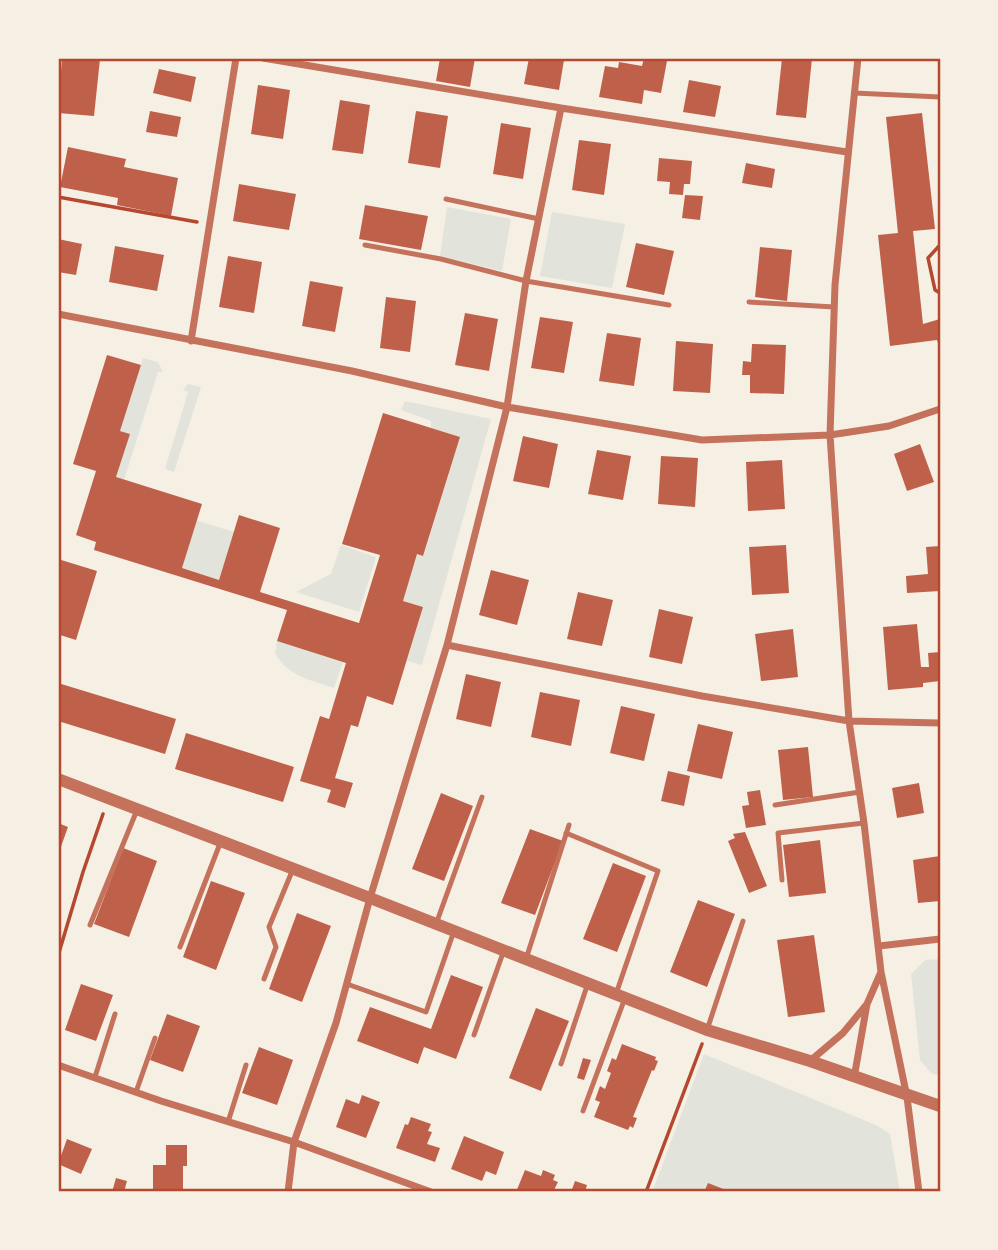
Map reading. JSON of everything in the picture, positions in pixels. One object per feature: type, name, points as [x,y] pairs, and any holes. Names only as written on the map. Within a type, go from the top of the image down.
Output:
[{"type":"street","points":[[191,341],[236,58]]},
{"type":"street","points":[[263,58],[847,152]]},
{"type":"street","points":[[858,58],[834,307],[830,435],[849,721],[881,972],[907,1097],[919,1192]]},
{"type":"street","points":[[288,1192],[294,1142],[336,1023],[370,898],[447,645],[507,407],[526,281],[561,108]]},
{"type":"street","points":[[58,314],[352,371],[507,407],[702,440],[830,435],[889,426],[940,409]]},
{"type":"street","points":[[447,645],[702,696],[849,721],[940,723]]},
{"type":"street","points":[[58,779],[707,1030],[810,1061],[907,1097],[940,1106]]},
{"type":"street","points":[[879,946],[940,939]]},
{"type":"street","points":[[854,1078],[867,1004],[881,972]]},
{"type":"street","points":[[810,1061],[844,1033],[867,1004]]},
{"type":"street","points":[[58,1065],[294,1142],[431,1192]]},
{"type":"lane","points":[[854,93],[940,97]]},
{"type":"lane","points":[[446,199],[539,219]]},
{"type":"lane","points":[[365,245],[441,259],[526,281],[669,305]]},
{"type":"lane","points":[[749,302],[834,307]]},
{"type":"lane","points":[[775,805],[860,792]]},
{"type":"lane","points":[[436,924],[482,797]]},
{"type":"lane","points":[[90,925],[137,810]]},
{"type":"lane","points":[[782,880],[778,833],[864,823]]},
{"type":"lane","points":[[526,959],[569,825]]},
{"type":"lane","points":[[566,833],[658,871],[583,1111]]},
{"type":"lane","points":[[180,947],[221,841]]},
{"type":"lane","points":[[264,979],[276,947],[269,927],[293,869]]},
{"type":"lane","points":[[707,1030],[743,921]]},
{"type":"lane","points":[[347,984],[426,1012],[454,931]]},
{"type":"lane","points":[[474,1035],[504,950]]},
{"type":"lane","points":[[561,1064],[588,983]]},
{"type":"lane","points":[[95,1077],[114,1014]]},
{"type":"lane","points":[[136,1092],[155,1038]]},
{"type":"lane","points":[[229,1122],[246,1065]]},
{"type":"path","points":[[58,197],[210,224]]},
{"type":"path","points":[[940,245],[928,258],[935,290],[940,293]]},
{"type":"path","points":[[58,957],[108,799]]},
{"type":"path","points":[[646,1192],[707,1030]]},
{"type":"shaded area","points":[[447,207],[511,219],[502,271],[440,256]]},
{"type":"shaded area","points":[[552,212],[625,224],[612,288],[540,276]]},
{"type":"shaded area","points":[[143,358],[158,362],[163,372],[158,372],[124,480],[116,477],[130,434],[120,431]]},
{"type":"shaded area","points":[[188,384],[201,387],[174,472],[165,469],[188,392],[183,390]]},
{"type":"shaded area","points":[[405,401],[491,419],[422,665],[407,661],[423,607],[403,601],[417,554],[424,555],[460,437],[431,428],[431,421],[401,410]]},
{"type":"shaded area","points":[[196,520],[234,532],[219,580],[182,568]]},
{"type":"shaded area","points":[[341,545],[376,557],[359,612],[296,592],[331,574]]},
{"type":"shaded area","points":[[277,641],[343,662],[334,688],[300,676],[286,667],[275,653]]},
{"type":"shaded area","points":[[940,959],[940,1076],[931,1073],[920,1060],[911,974],[925,960]]},
{"type":"shaded area","points":[[704,1054],[876,1125],[890,1134],[900,1192],[652,1192]]},
{"type":"building","points":[[62,58],[100,59],[94,116],[58,113]]},
{"type":"building","points":[[440,58],[475,58],[470,87],[436,81]]},
{"type":"building","points":[[529,58],[564,60],[559,90],[524,84]]},
{"type":"building","points":[[644,58],[667,61],[661,93],[644,90],[642,104],[599,97],[605,66],[618,68],[619,62],[642,66]]},
{"type":"building","points":[[782,58],[812,58],[806,118],[776,115]]},
{"type":"building","points":[[159,69],[196,77],[191,102],[153,93]]},
{"type":"building","points":[[689,80],[721,86],[715,117],[683,112]]},
{"type":"building","points":[[258,85],[290,90],[283,139],[251,134]]},
{"type":"building","points":[[340,100],[370,105],[363,154],[332,150]]},
{"type":"building","points":[[150,111],[181,117],[177,137],[146,132]]},
{"type":"building","points":[[416,111],[448,116],[440,168],[408,163]]},
{"type":"building","points":[[922,113],[935,229],[913,231],[923,324],[940,319],[940,349],[937,340],[890,346],[878,235],[898,233],[886,117]]},
{"type":"building","points":[[501,123],[531,128],[523,179],[493,174]]},
{"type":"building","points":[[579,140],[611,144],[604,195],[572,190]]},
{"type":"building","points":[[68,147],[126,159],[124,167],[178,178],[171,216],[117,205],[118,198],[60,187]]},
{"type":"building","points":[[659,158],[692,161],[690,184],[684,184],[683,195],[669,194],[670,182],[657,181]]},
{"type":"building","points":[[746,163],[775,169],[772,188],[742,183]]},
{"type":"building","points":[[239,184],[296,194],[289,230],[233,221]]},
{"type":"building","points":[[685,195],[703,196],[700,220],[682,218]]},
{"type":"building","points":[[365,205],[428,216],[421,250],[359,239]]},
{"type":"building","points":[[58,239],[82,244],[76,275],[58,272]]},
{"type":"building","points":[[636,243],[674,251],[664,295],[626,287]]},
{"type":"building","points":[[115,246],[164,255],[157,291],[109,282]]},
{"type":"building","points":[[760,247],[792,250],[787,301],[755,297]]},
{"type":"building","points":[[228,256],[262,262],[254,313],[219,307]]},
{"type":"building","points":[[310,281],[343,287],[335,332],[302,326]]},
{"type":"building","points":[[386,297],[416,301],[410,352],[380,348]]},
{"type":"building","points":[[465,313],[498,319],[489,371],[455,365]]},
{"type":"building","points":[[540,317],[573,322],[564,373],[531,368]]},
{"type":"building","points":[[607,333],[641,338],[634,386],[599,381]]},
{"type":"building","points":[[676,341],[713,344],[710,393],[673,391]]},
{"type":"building","points":[[752,344],[786,345],[784,394],[750,393],[750,375],[742,375],[743,361],[751,362]]},
{"type":"building","points":[[107,355],[141,365],[120,431],[130,434],[116,477],[202,504],[182,568],[219,580],[239,515],[280,528],[260,592],[359,623],[380,555],[342,544],[383,413],[460,437],[423,556],[417,554],[403,601],[423,607],[393,705],[367,696],[358,727],[351,725],[335,778],[353,783],[345,808],[327,802],[331,790],[300,781],[320,716],[329,719],[346,663],[277,641],[287,610],[94,550],[96,542],[76,535],[96,471],[73,464]]},
{"type":"building","points":[[523,436],[558,444],[549,488],[513,481]]},
{"type":"building","points":[[920,444],[934,482],[907,491],[894,454]]},
{"type":"building","points":[[597,450],[631,456],[623,500],[588,494]]},
{"type":"building","points":[[661,456],[698,458],[695,507],[658,504]]},
{"type":"building","points":[[782,460],[785,509],[748,511],[746,462]]},
{"type":"building","points":[[786,545],[789,593],[752,595],[749,547]]},
{"type":"building","points":[[940,546],[940,591],[907,593],[906,576],[928,574],[926,547]]},
{"type":"building","points":[[58,559],[97,571],[76,640],[60,635],[58,641]]},
{"type":"building","points":[[491,570],[529,580],[517,625],[479,615]]},
{"type":"building","points":[[578,592],[613,600],[602,646],[567,639]]},
{"type":"building","points":[[659,609],[693,617],[682,664],[649,657]]},
{"type":"building","points":[[917,624],[921,667],[929,667],[928,653],[940,652],[940,681],[923,683],[923,687],[888,690],[883,627]]},
{"type":"building","points":[[793,629],[798,677],[761,681],[755,634]]},
{"type":"building","points":[[466,674],[501,682],[491,727],[456,719]]},
{"type":"building","points":[[58,683],[176,719],[165,754],[58,721]]},
{"type":"building","points":[[540,692],[580,700],[571,746],[531,737]]},
{"type":"building","points":[[621,706],[655,714],[644,761],[610,753]]},
{"type":"building","points":[[698,724],[733,732],[722,779],[687,771]]},
{"type":"building","points":[[186,733],[294,767],[283,802],[175,769]]},
{"type":"building","points":[[808,747],[813,797],[783,800],[778,750]]},
{"type":"building","points":[[668,771],[690,776],[684,806],[661,801]]},
{"type":"building","points":[[919,783],[924,813],[897,818],[892,788]]},
{"type":"building","points":[[760,790],[766,825],[746,828],[742,806],[749,805],[747,792]]},
{"type":"building","points":[[441,793],[473,806],[444,881],[412,869]]},
{"type":"building","points":[[58,823],[68,827],[58,855]]},
{"type":"building","points":[[530,829],[563,841],[535,915],[501,903]]},
{"type":"building","points":[[745,832],[767,886],[749,893],[728,841],[735,838],[733,834]]},
{"type":"building","points":[[820,840],[826,893],[789,897],[783,845]]},
{"type":"building","points":[[123,848],[157,861],[129,937],[94,924]]},
{"type":"building","points":[[940,856],[940,901],[918,903],[913,860]]},
{"type":"building","points":[[613,863],[646,876],[617,952],[583,939]]},
{"type":"building","points":[[211,881],[245,893],[216,970],[183,957]]},
{"type":"building","points":[[698,900],[735,914],[707,987],[670,972]]},
{"type":"building","points":[[297,913],[331,926],[302,1002],[269,989]]},
{"type":"building","points":[[814,935],[825,1012],[788,1017],[777,940]]},
{"type":"building","points":[[451,975],[483,987],[456,1059],[424,1047],[418,1064],[357,1041],[370,1007],[431,1029]]},
{"type":"building","points":[[81,984],[113,995],[96,1041],[65,1030]]},
{"type":"building","points":[[536,1008],[569,1021],[541,1091],[509,1078]]},
{"type":"building","points":[[167,1014],[200,1026],[183,1072],[150,1060]]},
{"type":"building","points":[[622,1044],[656,1057],[655,1060],[658,1061],[633,1117],[637,1118],[633,1128],[630,1126],[628,1130],[594,1117],[600,1102],[595,1100],[600,1086],[605,1089],[611,1073],[607,1071],[612,1058],[616,1060]]},
{"type":"building","points":[[259,1047],[293,1060],[277,1105],[242,1093]]},
{"type":"building","points":[[583,1058],[591,1060],[584,1080],[577,1078]]},
{"type":"building","points":[[362,1095],[380,1102],[366,1138],[336,1127],[346,1099],[359,1104]]},
{"type":"building","points":[[411,1117],[431,1124],[428,1131],[432,1132],[427,1144],[440,1148],[435,1162],[396,1148],[405,1124],[408,1125]]},
{"type":"building","points":[[464,1136],[504,1152],[496,1175],[486,1171],[482,1181],[451,1169]]},
{"type":"building","points":[[67,1139],[92,1149],[81,1174],[58,1164]]},
{"type":"building","points":[[166,1145],[187,1145],[187,1166],[183,1166],[183,1192],[153,1192],[153,1165],[166,1165]]},
{"type":"building","points":[[525,1170],[541,1176],[543,1170],[555,1175],[553,1180],[558,1182],[553,1192],[516,1192]]},
{"type":"building","points":[[116,1178],[127,1181],[124,1192],[112,1192]]},
{"type":"building","points":[[575,1181],[587,1185],[585,1192],[571,1192]]},
{"type":"building","points":[[708,1183],[726,1190],[704,1192]]}]
